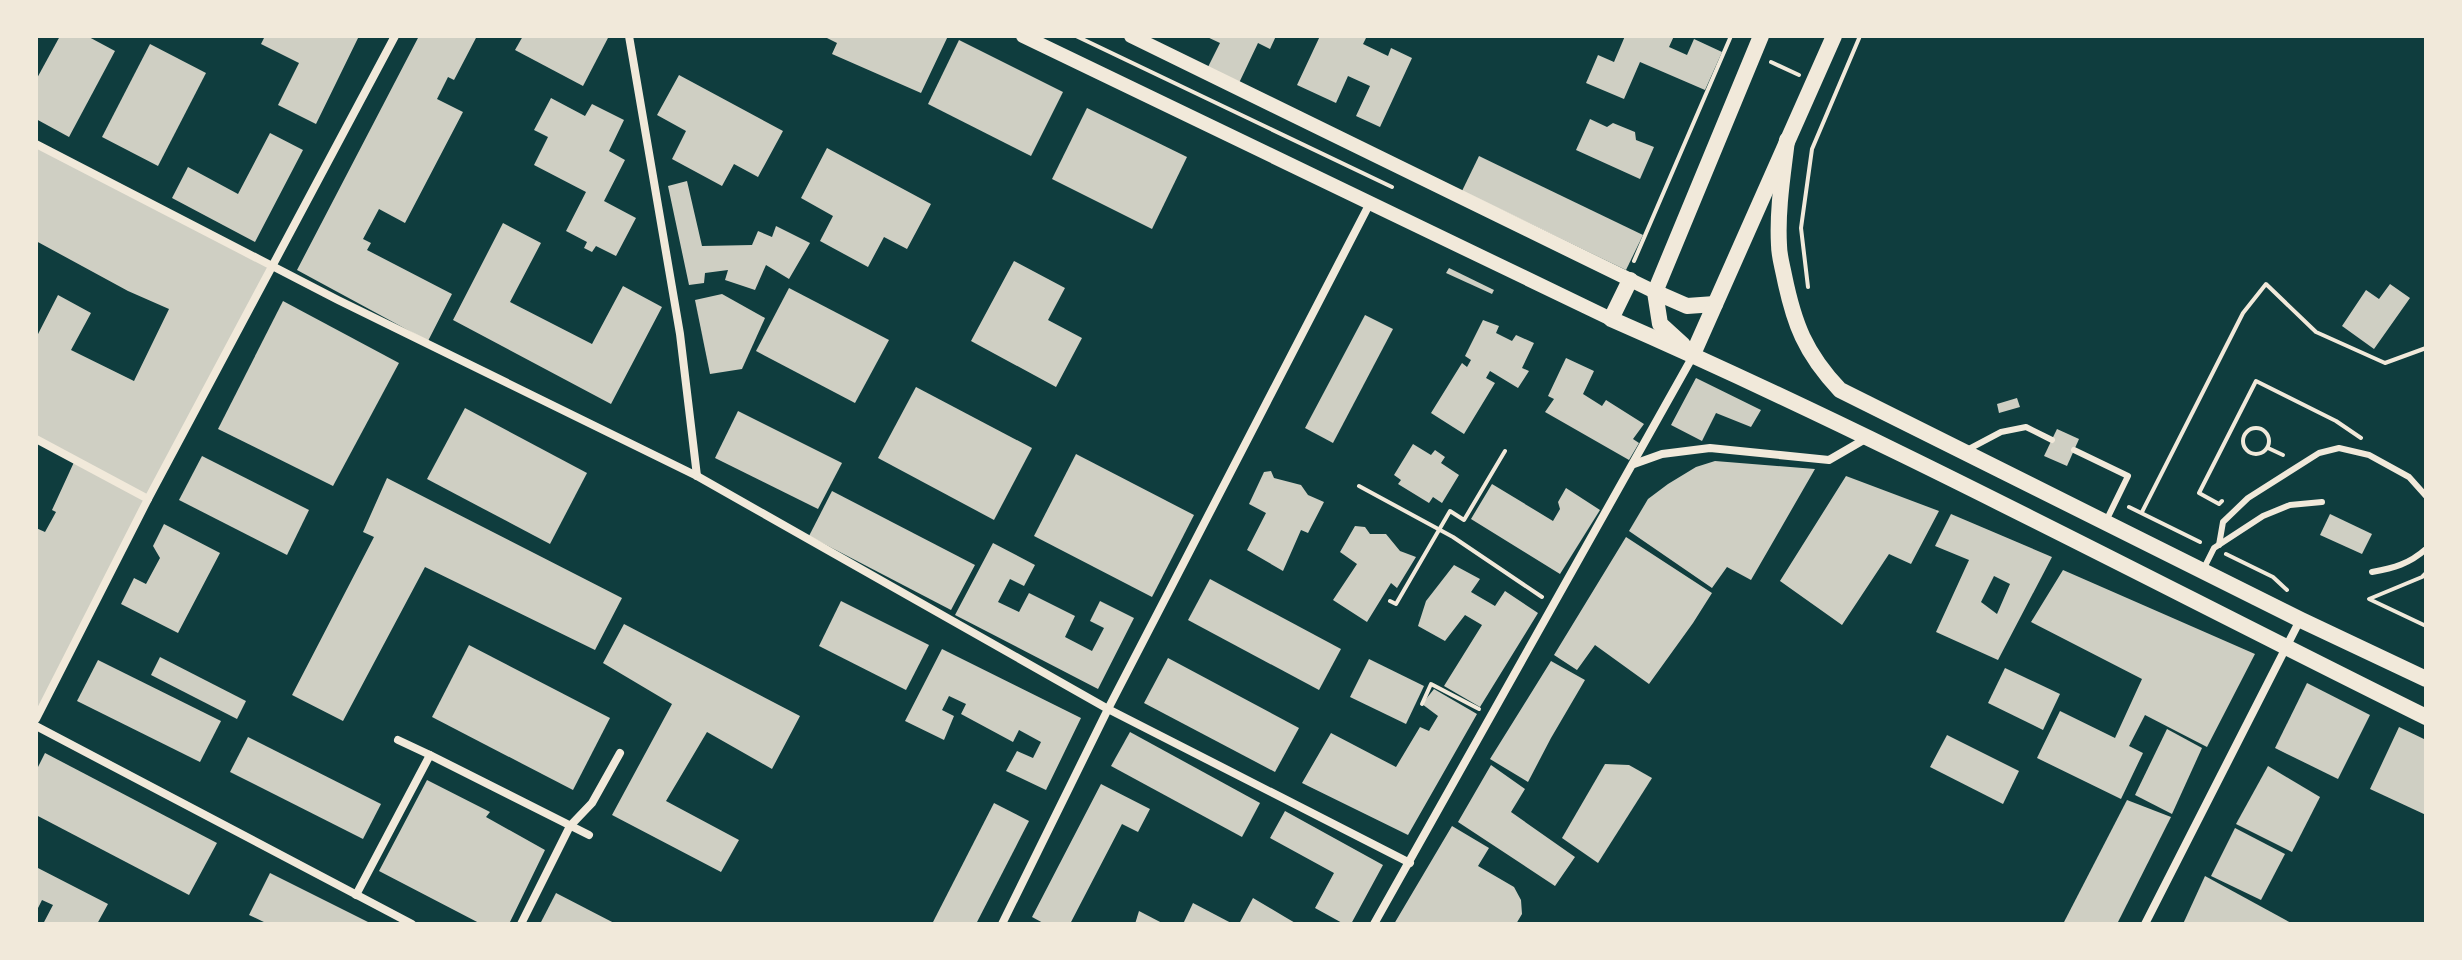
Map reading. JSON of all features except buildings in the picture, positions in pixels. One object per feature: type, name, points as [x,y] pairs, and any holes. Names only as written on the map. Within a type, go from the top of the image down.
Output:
[{"type":"main road","points":[[1693,354],[1660,324],[1655,292],[1761,36]]},
{"type":"main road","points":[[1693,354],[1834,36]]},
{"type":"main road","points":[[1787,140],[1779,246],[1791,312],[1808,349],[1840,390],[2426,679]]},
{"type":"main road","points":[[1629,276],[1611,319],[1693,354],[1867,438],[2426,717]]},
{"type":"main road","points":[[1655,292],[1687,306],[1715,306]]},
{"type":"street","points":[[36,719],[148,499],[395,36]]},
{"type":"street","points":[[629,36],[680,334],[697,476]]},
{"type":"street","points":[[1023,36],[1611,319]]},
{"type":"street","points":[[1131,36],[1629,276],[1655,292]]},
{"type":"street","points":[[36,144],[338,300],[697,476],[1108,709],[1410,863]]},
{"type":"street","points":[[1002,924],[1108,709],[1370,203]]},
{"type":"street","points":[[1374,924],[1693,354]]},
{"type":"street","points":[[1633,464],[1662,454],[1710,448],[1829,460],[1867,438]]},
{"type":"street","points":[[36,439],[148,499]]},
{"type":"street","points":[[2145,924],[2301,620]]},
{"type":"street","points":[[36,726],[412,924]]},
{"type":"street","points":[[398,740],[589,835]]},
{"type":"street","points":[[521,924],[570,826],[592,803],[620,753]]},
{"type":"street","points":[[356,895],[430,755]]},
{"type":"lane","points":[[1964,452],[2001,432],[2026,427],[2052,440]]},
{"type":"lane","points":[[2202,571],[2216,546],[2223,522],[2248,498],[2319,453],[2339,448],[2369,455],[2409,477],[2426,496]]},
{"type":"lane","points":[[2074,450],[2128,476],[2105,523]]},
{"type":"lane","points":[[2216,546],[2263,516],[2290,505],[2322,502]]},
{"type":"lane","points":[[2372,572],[2398,567],[2415,559],[2426,549]]},
{"type":"path","points":[[1076,36],[1404,192]]},
{"type":"path","points":[[1629,276],[1731,36]]},
{"type":"path","points":[[1810,299],[1801,228],[1812,149],[1860,36]]},
{"type":"path","points":[[1753,53],[1836,92]]},
{"type":"path","points":[[2142,513],[2243,313],[2266,284],[2316,332],[2385,363],[2426,348]]},
{"type":"path","points":[[2229,496],[2219,504],[2199,493],[2256,381],[2336,421],[2369,443],[2339,434]]},
{"type":"path","points":[[2254,428],[2262,430],[2267,436],[2267,447],[2260,453],[2252,453],[2243,444],[2245,435],[2254,428]]},
{"type":"path","points":[[2267,447],[2283,455]]},
{"type":"path","points":[[2273,464],[2293,450]]},
{"type":"path","points":[[1390,601],[1396,604],[1450,511],[1464,520],[1505,451]]},
{"type":"path","points":[[1359,486],[1453,537],[1554,605]]},
{"type":"path","points":[[2116,500],[2216,546],[2273,577],[2288,590]]},
{"type":"path","points":[[2426,573],[2369,599],[2426,626]]},
{"type":"path","points":[[1422,704],[1431,684],[1492,716]]}]
